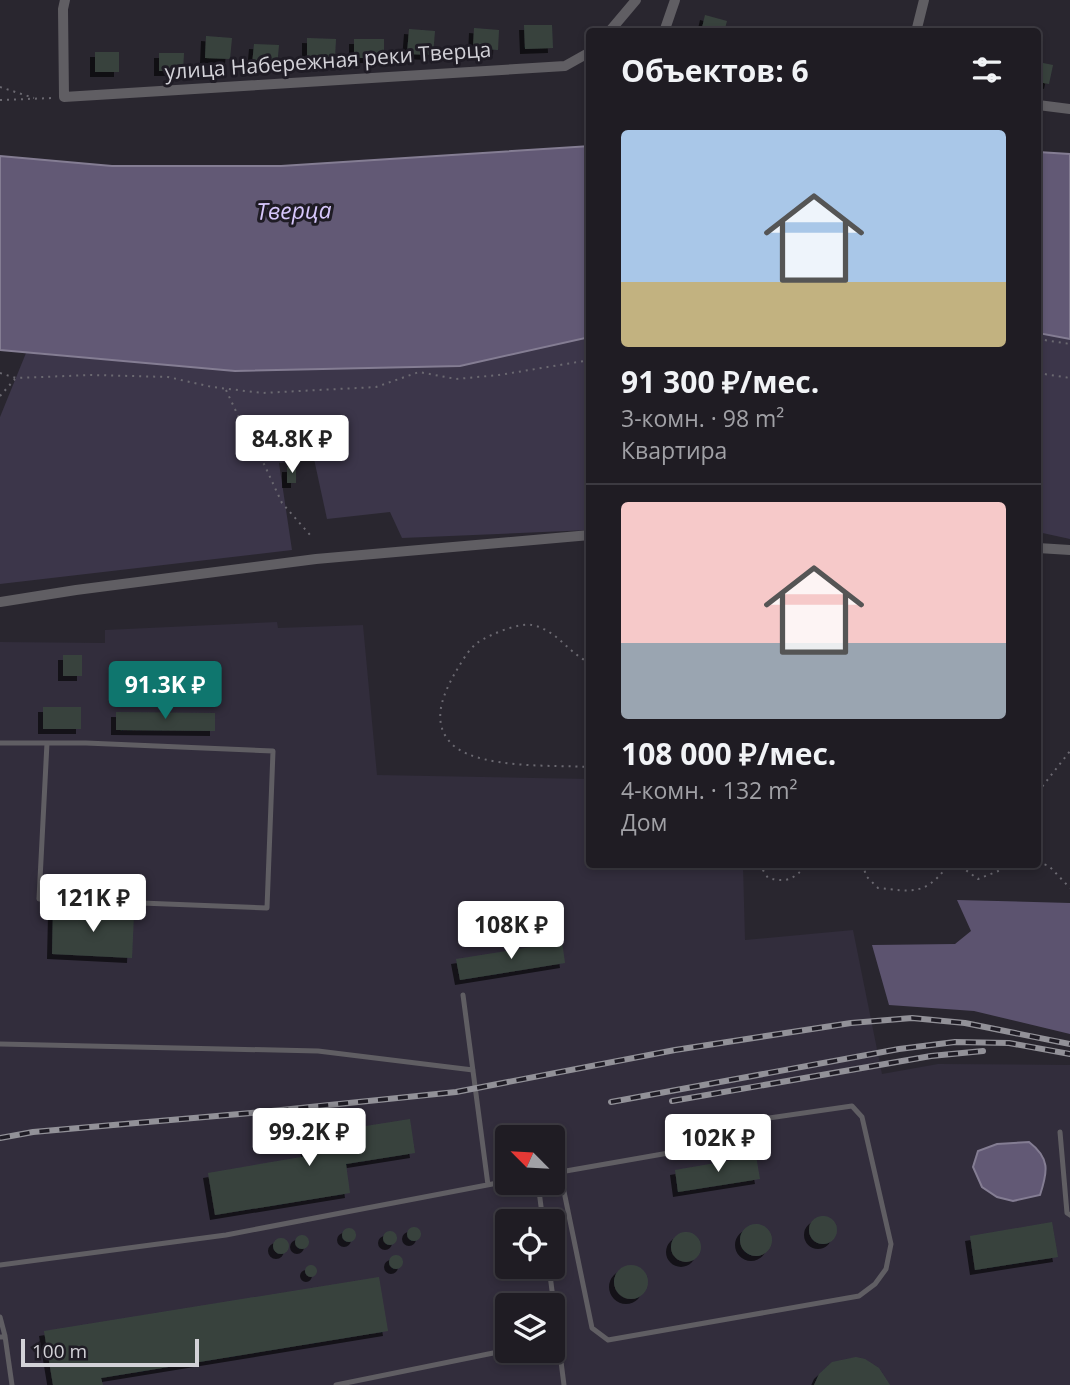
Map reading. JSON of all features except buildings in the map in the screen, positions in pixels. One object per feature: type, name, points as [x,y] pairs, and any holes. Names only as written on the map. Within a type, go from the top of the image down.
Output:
[{"type":"street","points":[[64,97],[65,0]]},
{"type":"street","points":[[612,28],[636,0]]},
{"type":"street","points":[[665,28],[675,0]]},
{"type":"street","points":[[917,28],[924,0]]},
{"type":"street","name":"улица Набережная реки Тверца","points":[[64,97],[565,66],[586,54]]},
{"type":"street","points":[[1041,105],[1070,109]]},
{"type":"street","points":[[0,602],[316,559],[586,535]]},
{"type":"street","points":[[1041,548],[1070,550]]},
{"type":"lane","points":[[0,743],[47,743],[273,751],[267,908],[39,899],[47,743]]},
{"type":"lane","points":[[463,995],[488,1185]]},
{"type":"lane","points":[[0,1044],[318,1051],[473,1070]]},
{"type":"lane","points":[[852,1106],[862,1117],[891,1244],[886,1269],[875,1284],[859,1296],[608,1340],[593,1328],[556,1173],[680,1151],[706,1127],[852,1106]]},
{"type":"lane","points":[[1060,1132],[1067,1213],[1070,1215]]},
{"type":"lane","points":[[0,1265],[226,1235],[495,1184]]},
{"type":"lane","points":[[0,1317],[12,1385]]},
{"type":"lane","points":[[336,1385],[495,1353]]},
{"type":"lane","points":[[560,1363],[564,1385]]},
{"type":"path","points":[[0,87],[38,100]]},
{"type":"path","points":[[0,100],[64,97]]},
{"type":"path","points":[[1041,339],[1070,344]]},
{"type":"path","points":[[0,373],[16,378],[92,375],[168,377],[262,393],[376,387],[419,372],[456,379],[499,375],[586,361]]},
{"type":"path","points":[[1041,373],[1070,378]]},
{"type":"path","points":[[0,396],[16,378]]},
{"type":"path","points":[[226,389],[242,424],[244,440],[264,464],[282,503],[311,536]]},
{"type":"path","points":[[586,660],[558,636],[531,624],[503,630],[477,643],[461,663],[443,695],[439,720],[444,734],[456,747],[488,761],[586,767]]},
{"type":"path","points":[[1041,788],[1070,751]]},
{"type":"path","points":[[1041,863],[1049,866],[1070,888]]},
{"type":"path","points":[[762,868],[768,878],[780,881],[793,878],[804,868]]},
{"type":"path","points":[[864,868],[866,876],[878,888],[912,892],[933,884],[945,869],[963,868],[978,880],[1006,868]]},
{"type":"shaded area","points":[[1041,334],[1070,339],[1070,539],[1041,533]]},
{"type":"shaded area","points":[[586,338],[586,530],[402,538],[390,512],[327,519],[314,459],[279,463],[292,550],[0,584],[0,417],[26,353],[235,371],[460,366]]},
{"type":"shaded area","points":[[277,622],[278,628],[363,625],[377,775],[586,779],[586,868],[743,868],[745,940],[853,930],[882,1074],[938,1064],[1070,1065],[1070,1385],[0,1385],[0,642],[105,643],[105,630]]},
{"type":"shaded area","points":[[957,900],[1070,903],[1070,1034],[974,1011],[889,1005],[872,945],[955,944],[971,931]]},
{"type":"water","name":"Тверца","points":[[586,146],[586,338],[460,366],[235,371],[0,350],[0,156],[112,166],[281,166]]},
{"type":"water","points":[[1041,152],[1070,154],[1070,339],[1041,334]]},
{"type":"water","points":[[1029,1142],[1044,1159],[1046,1172],[1040,1195],[1013,1201],[997,1197],[982,1187],[973,1167],[978,1151],[997,1144]]},
{"type":"railway","points":[[0,1138],[33,1132],[456,1092],[675,1050],[851,1023],[912,1018],[965,1023],[1070,1044]]},
{"type":"railway","points":[[611,1102],[899,1049],[955,1042],[1009,1043],[1070,1054]]},
{"type":"railway","points":[[672,1101],[931,1056],[983,1051]]}]
